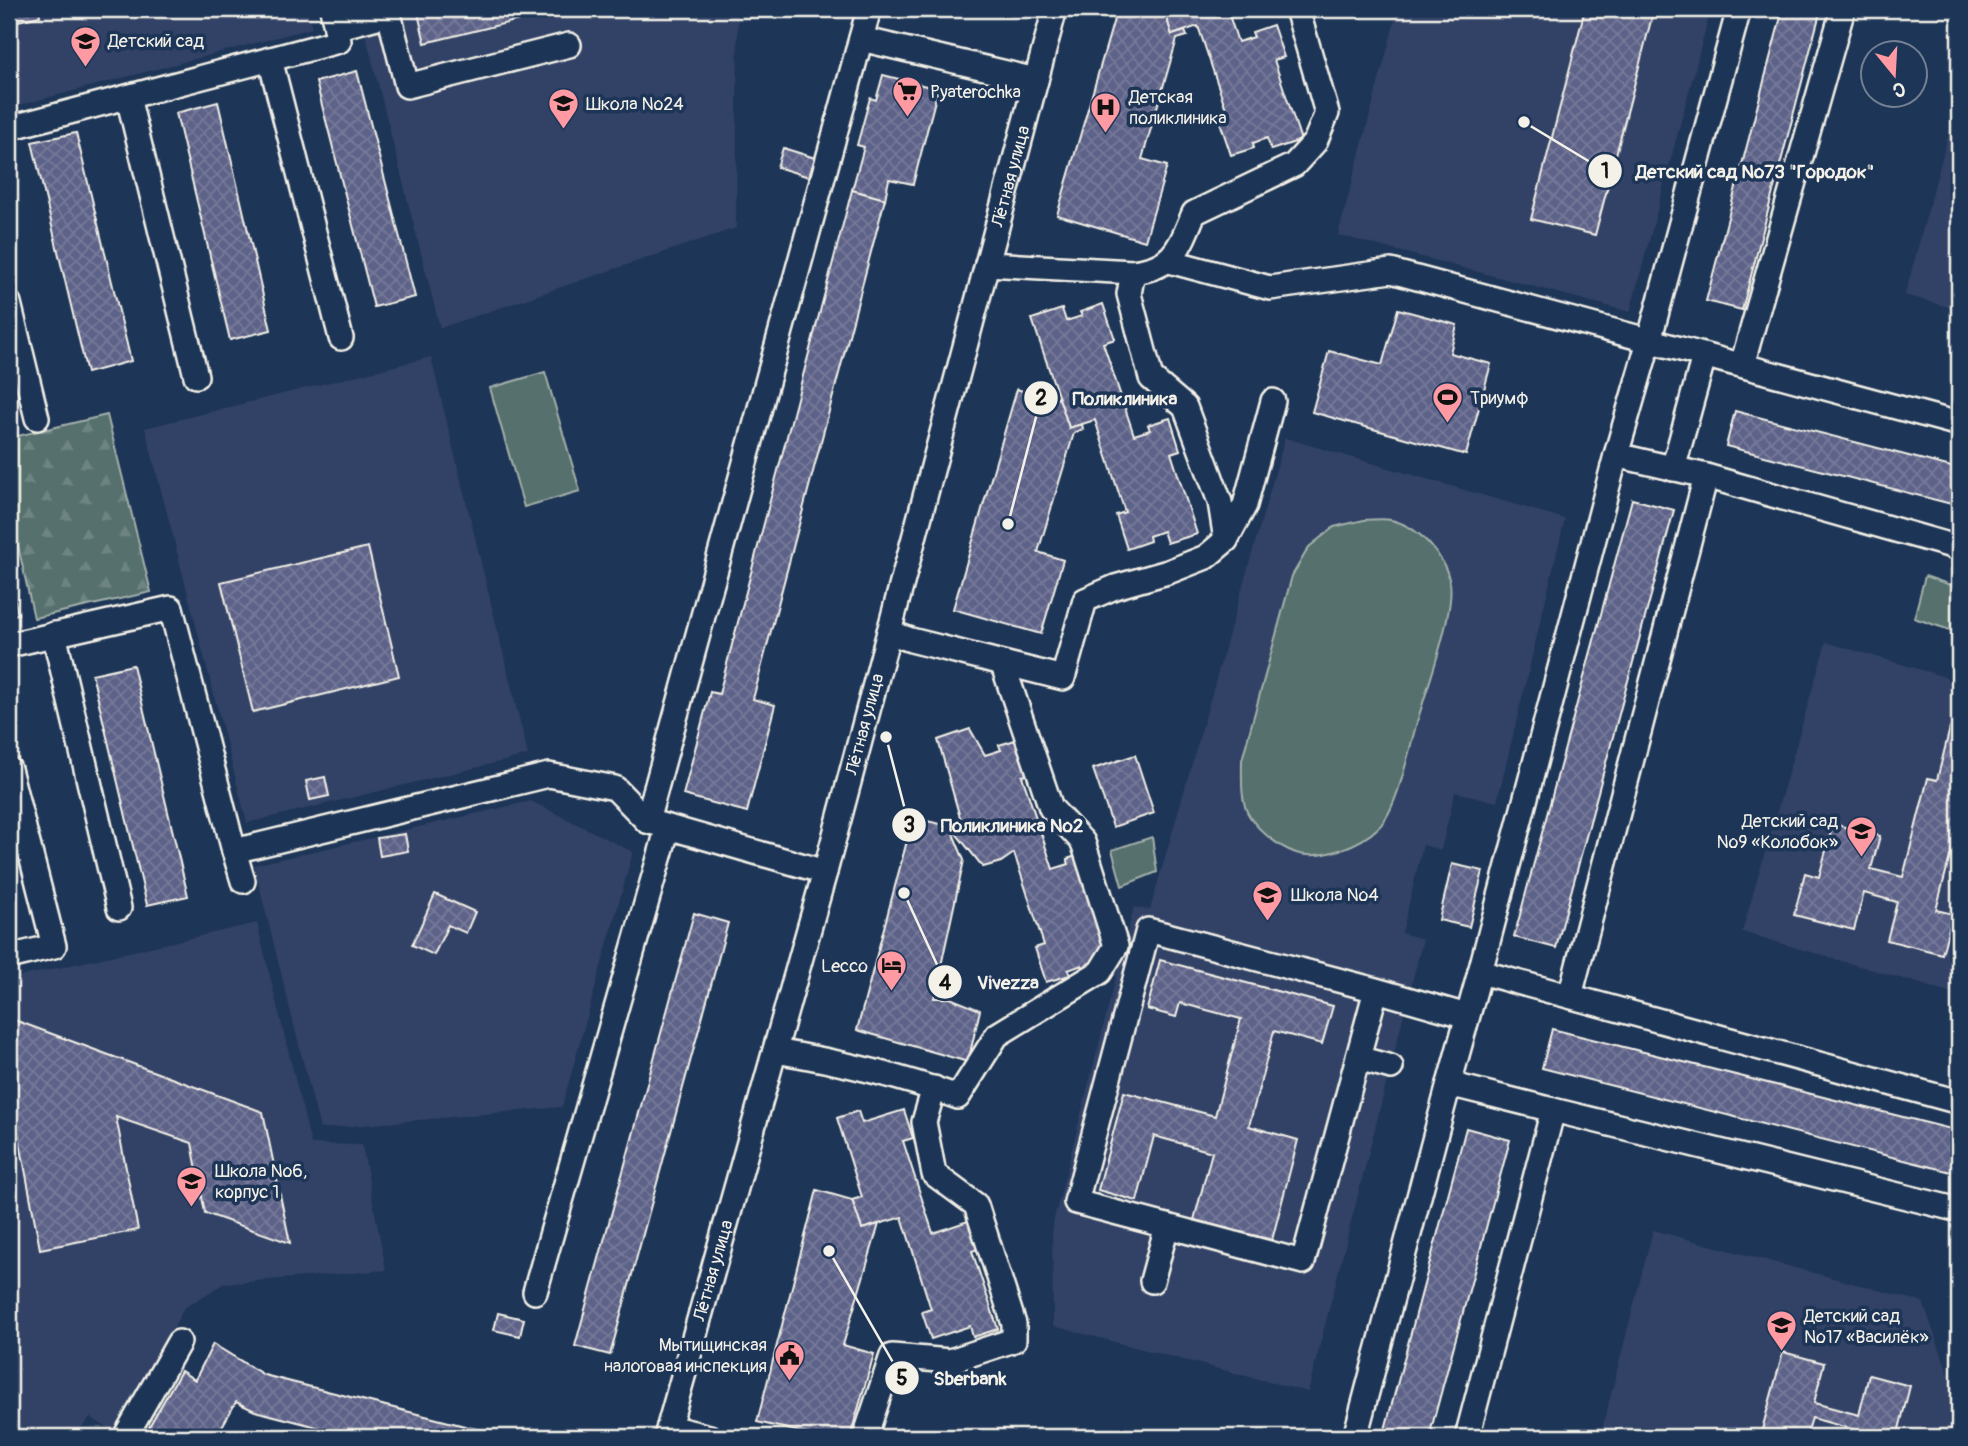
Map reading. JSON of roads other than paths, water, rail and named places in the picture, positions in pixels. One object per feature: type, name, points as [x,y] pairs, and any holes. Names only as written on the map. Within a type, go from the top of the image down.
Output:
[{"type":"street","points":[[535,1292],[869,9]]},
{"type":"street","name":"Лётная улица","points":[[668,1432],[825,872],[1055,9]]},
{"type":"street","points":[[987,264],[1133,272],[1152,269],[1169,261],[1180,246],[1194,213],[1294,165],[1315,142],[1327,113],[1297,9]]},
{"type":"street","points":[[1355,1437],[1616,455],[1739,9]]},
{"type":"street","points":[[1742,365],[1843,9]]},
{"type":"street","points":[[9,128],[339,41],[335,18],[388,11],[407,86],[569,45]]},
{"type":"street","points":[[861,39],[1036,80]]},
{"type":"street","points":[[271,59],[341,338]]},
{"type":"street","points":[[128,97],[195,376]]},
{"type":"street","points":[[1169,261],[1270,288],[1391,271],[1959,424]]},
{"type":"street","points":[[1133,272],[1129,294],[1151,377],[1185,407],[1220,502],[1226,540]]},
{"type":"street","points":[[9,303],[37,418]]},
{"type":"street","points":[[1673,469],[1704,356]]},
{"type":"street","points":[[889,632],[911,640],[1063,678],[1085,600],[1115,587],[1206,557],[1226,540],[1245,505],[1273,401]]},
{"type":"street","points":[[1616,455],[1706,476],[1959,548]]},
{"type":"street","points":[[1570,996],[1706,476]]},
{"type":"street","points":[[9,645],[171,608],[243,881]]},
{"type":"street","points":[[54,634],[119,908]]},
{"type":"street","points":[[775,1051],[802,1055],[934,1088],[958,1097],[997,1035],[1100,972],[1116,946],[1083,842],[1051,808],[1003,664]]},
{"type":"street","points":[[9,769],[54,946],[9,957]]},
{"type":"street","points":[[234,851],[549,775],[615,788],[657,824],[825,872]]},
{"type":"street","points":[[1376,990],[1303,1262],[1076,1202],[1148,930],[1376,990],[1467,1016]]},
{"type":"street","points":[[1480,972],[1959,1102]]},
{"type":"street","points":[[1358,1058],[1391,1067]]},
{"type":"street","points":[[1449,1084],[1959,1210]]},
{"type":"street","points":[[866,1437],[891,1356],[950,1361],[1014,1340],[1014,1324],[976,1205],[934,1174],[924,1122],[934,1088]]},
{"type":"street","points":[[1467,1437],[1553,1110]]},
{"type":"street","points":[[1152,1281],[1167,1226]]},
{"type":"street","points":[[125,1437],[179,1342]]},
{"type":"street","points":[[668,1432],[710,1437]]},
{"type":"place","name":"Детский сад","points":[[85,68]]},
{"type":"place","name":"Pyaterochka","points":[[907,119]]},
{"type":"place","name":"Детский сад №73 \"Городок\"","points":[[1524,122]]},
{"type":"place","name":"Школа №24","points":[[563,131]]},
{"type":"place","name":"Детская поликлиника","points":[[1106,134]]},
{"type":"place","name":"Триумф","points":[[1447,425]]},
{"type":"place","name":"Поликлиника","points":[[1008,524]]},
{"type":"place","name":"Поликлиника №2","points":[[886,737]]},
{"type":"place","name":"Детский сад №9 «Колобок»","points":[[1861,858]]},
{"type":"place","name":"Vivezza","points":[[904,893]]},
{"type":"place","name":"Школа №4","points":[[1268,922]]},
{"type":"place","name":"Lecco","points":[[891,993]]},
{"type":"place","name":"Школа №6, корпус 1","points":[[192,1208]]},
{"type":"place","name":"Sberbank","points":[[829,1251]]},
{"type":"place","name":"Детский сад №17 «Василёк»","points":[[1781,1353]]},
{"type":"place","name":"Мытищинская налоговая инспекция","points":[[790,1382]]}]
